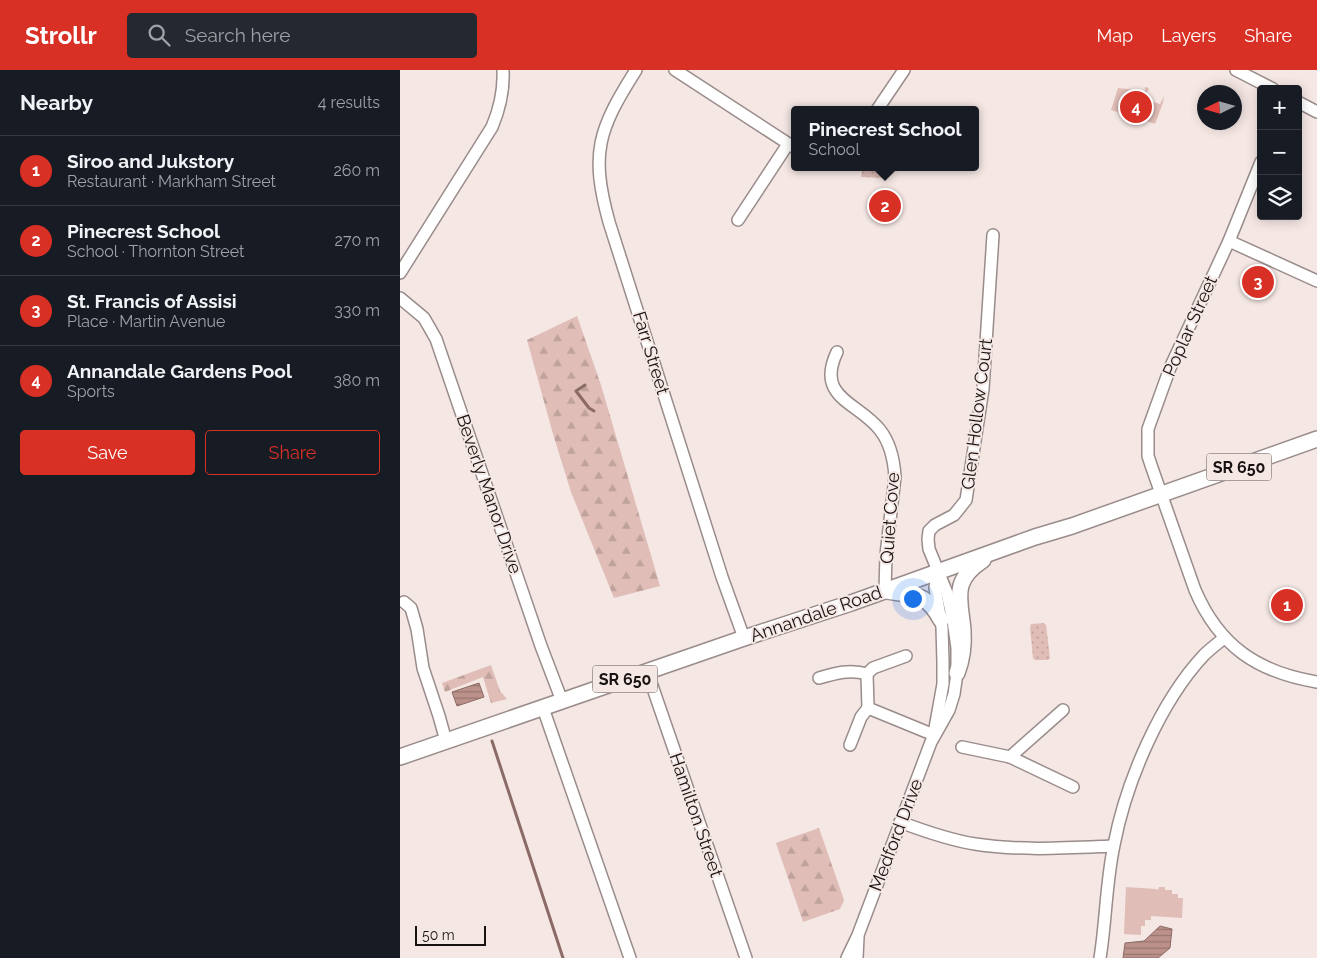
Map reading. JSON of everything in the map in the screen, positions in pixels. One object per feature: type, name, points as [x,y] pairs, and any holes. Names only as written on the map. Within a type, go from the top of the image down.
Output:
[{"type":"main road","name":"Annandale Road","points":[[400,757],[1072,526],[1317,439]]},
{"type":"main road","points":[[957,673],[963,651],[964,632],[959,596],[960,587],[967,572],[998,550]]},
{"type":"main road","points":[[886,590],[921,597],[934,607],[941,620]]},
{"type":"street","points":[[400,273],[492,127],[503,96],[504,70]]},
{"type":"street","name":"Farr Street","points":[[636,70],[610,114],[603,132],[598,168],[600,188],[609,222],[702,515],[744,638]]},
{"type":"street","points":[[675,70],[791,145]]},
{"type":"street","points":[[880,106],[904,70]]},
{"type":"street","points":[[1236,70],[1265,85]]},
{"type":"street","points":[[1302,104],[1317,112]]},
{"type":"street","points":[[738,220],[791,147]]},
{"type":"street","name":"Poplar Street","points":[[1257,172],[1228,241],[1170,368],[1148,429],[1148,456],[1204,611],[1224,638],[1252,660],[1266,668],[1282,675],[1317,682]]},
{"type":"street","name":"Glen Hollow Court","points":[[937,572],[929,549],[928,539],[930,531],[934,525],[954,515],[966,500],[982,389],[993,235]]},
{"type":"street","points":[[1228,241],[1317,281]]},
{"type":"street","name":"Beverly Manor Drive","points":[[400,298],[424,318],[436,339],[541,646],[562,701]]},
{"type":"street","name":"Quiet Cove","points":[[837,352],[832,361],[831,370],[835,388],[850,406],[870,420],[880,430],[891,451],[894,465],[895,477],[886,555],[886,590]]},
{"type":"street","name":"Medford Drive","points":[[934,735],[942,684],[943,646],[941,620],[935,588],[937,572]]},
{"type":"street","name":"Medford Drive","points":[[846,958],[858,935],[934,735],[950,710],[957,673],[957,648],[947,593],[937,572]]},
{"type":"street","points":[[404,602],[411,608],[417,629],[423,668],[446,741]]},
{"type":"street","points":[[1100,958],[1114,846],[1123,806],[1140,761],[1170,699],[1204,655],[1224,638]]},
{"type":"street","points":[[850,745],[868,708],[867,674],[873,668],[906,656]]},
{"type":"street","points":[[820,678],[843,671],[867,674]]},
{"type":"street","name":"Hamilton Street","points":[[647,672],[746,958]]},
{"type":"street","points":[[543,708],[630,958]]},
{"type":"street","points":[[868,708],[934,735]]},
{"type":"street","points":[[1010,757],[1063,710]]},
{"type":"street","points":[[962,747],[1010,757],[1073,787]]},
{"type":"street","points":[[900,822],[930,833],[974,844],[1034,849],[1114,846]]},
{"type":"street","name":"Medford Drive","points":[[857,958],[858,935]]},
{"type":"green space","points":[[1145,87],[1149,88],[1146,95],[1148,96],[1147,100],[1160,104],[1164,96],[1155,124],[1141,119],[1139,123],[1132,121],[1133,117],[1111,110],[1118,88],[1145,91]]},
{"type":"green space","points":[[862,171],[888,171],[888,178],[861,177]]},
{"type":"green space","points":[[577,316],[601,385],[660,586],[614,598],[571,492],[527,340]]},
{"type":"green space","points":[[1044,623],[1046,625],[1050,658],[1048,660],[1035,660],[1033,658],[1030,627],[1031,624]]},
{"type":"green space","points":[[491,665],[500,691],[507,699],[491,703],[483,677],[445,692],[442,683]]},
{"type":"green space","points":[[819,828],[844,900],[840,909],[803,922],[776,843]]},
{"type":"green space","points":[[1126,887],[1158,890],[1159,887],[1165,887],[1165,890],[1172,890],[1172,894],[1178,894],[1178,898],[1183,898],[1182,918],[1151,916],[1151,920],[1145,920],[1145,926],[1141,926],[1141,935],[1124,934]]},
{"type":"shaded area","points":[[1123,96],[1148,105],[1143,117],[1118,108]]},
{"type":"shaded area","points":[[479,683],[484,697],[457,706],[452,692]]},
{"type":"shaded area","points":[[1160,926],[1172,929],[1170,948],[1158,958],[1123,958],[1125,943],[1144,941]]},
{"type":"waterway","points":[[585,385],[576,391],[589,408],[594,411]]},
{"type":"waterway","points":[[492,741],[563,958]]},
{"type":"place","name":"Annandale Gardens Pool","points":[[1136,107]]},
{"type":"place","name":"Pinecrest School","points":[[885,206]]},
{"type":"place","name":"St. Francis of Assisi","points":[[1258,282]]},
{"type":"place","name":"Siroo and Jukstory","points":[[1287,605]]}]
